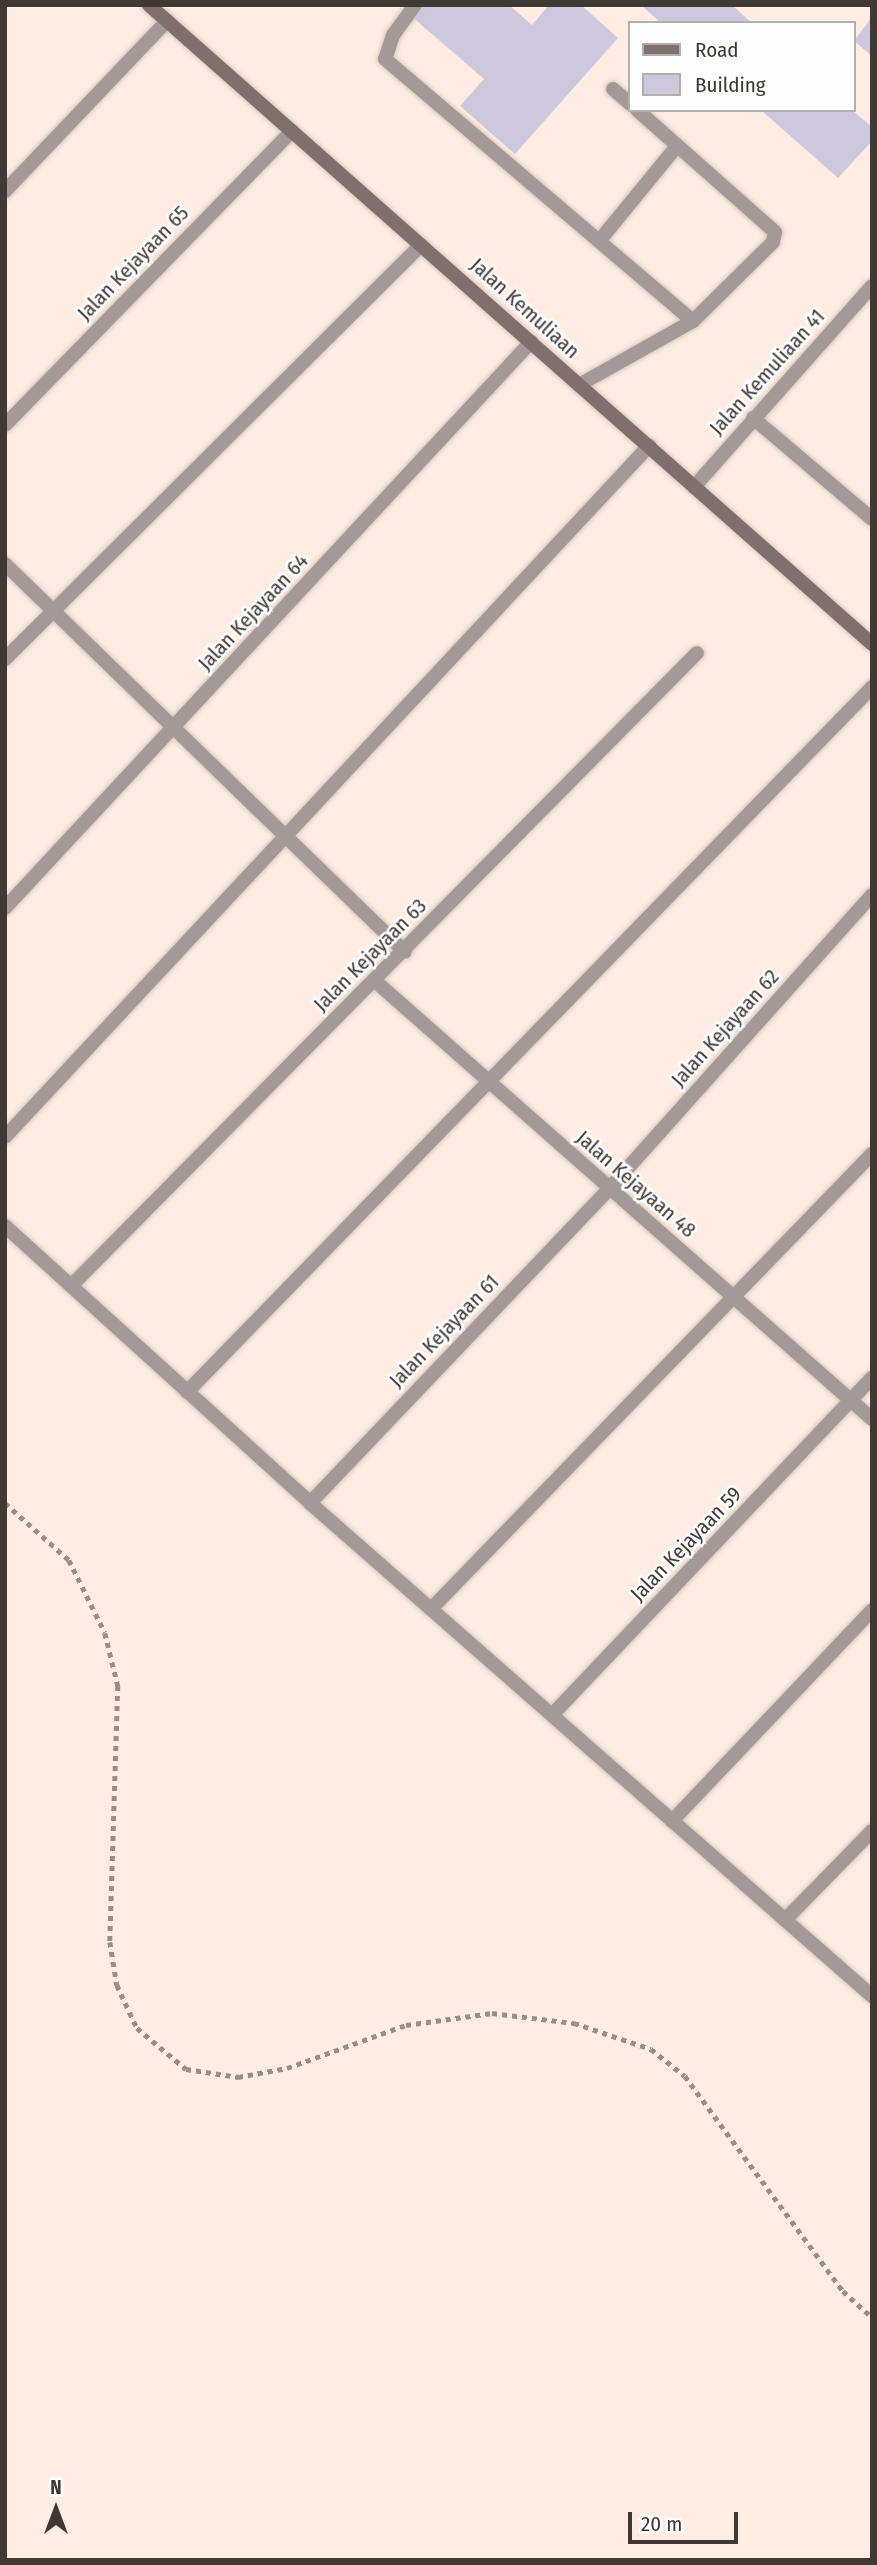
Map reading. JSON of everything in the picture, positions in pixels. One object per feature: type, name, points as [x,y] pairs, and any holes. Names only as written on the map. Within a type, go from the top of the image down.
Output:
[{"type":"street","name":"Jalan Kemuliaan","points":[[149,5],[872,643]]},
{"type":"street","points":[[415,5],[393,35],[385,59],[693,321]]},
{"type":"street","points":[[5,191],[167,21]]},
{"type":"street","points":[[613,89],[628,102]]},
{"type":"street","points":[[579,385],[693,321],[773,242],[775,232],[639,112]]},
{"type":"street","name":"Jalan Kejayaan 65","points":[[5,425],[292,131]]},
{"type":"street","points":[[600,240],[677,146]]},
{"type":"street","points":[[5,659],[421,244]]},
{"type":"street","name":"Jalan Kemuliaan 41","points":[[694,487],[753,418],[870,291]]},
{"type":"street","name":"Jalan Kejayaan 64","points":[[5,908],[531,342]]},
{"type":"street","points":[[753,418],[872,519]]},
{"type":"street","points":[[5,1137],[284,834],[649,446]]},
{"type":"street","points":[[5,564],[405,952]]},
{"type":"street","name":"Jalan Kejayaan 63","points":[[71,1286],[405,952],[697,653]]},
{"type":"street","points":[[187,1392],[872,687]]},
{"type":"street","name":"Jalan Kejayaan 62","points":[[609,1188],[872,895]]},
{"type":"street","name":"Jalan Kejayaan 48","points":[[374,981],[872,1419]]},
{"type":"street","points":[[431,1609],[872,1154]]},
{"type":"street","name":"Jalan Kejayaan 61","points":[[310,1503],[609,1188]]},
{"type":"street","points":[[5,1226],[310,1503],[872,1996]]},
{"type":"street","name":"Jalan Kejayaan 59","points":[[552,1715],[872,1378]]},
{"type":"street","points":[[672,1821],[872,1610]]},
{"type":"street","points":[[785,1920],[872,1831]]},
{"type":"path","points":[[5,1503],[69,1560],[105,1633],[118,1686],[110,1942],[117,1985],[137,2028],[186,2069],[238,2077],[287,2068],[406,2025],[492,2013],[574,2023],[651,2049],[685,2076],[843,2291],[872,2317]]},
{"type":"building","points":[[420,5],[509,5],[532,25],[549,5],[581,5],[618,38],[515,154],[460,106],[484,79],[411,16]]},
{"type":"building","points":[[641,5],[732,5],[750,21],[659,21]]},
{"type":"building","points":[[872,17],[872,56],[856,43],[856,38]]},
{"type":"building","points":[[763,112],[854,112],[872,127],[872,141],[838,178]]}]
